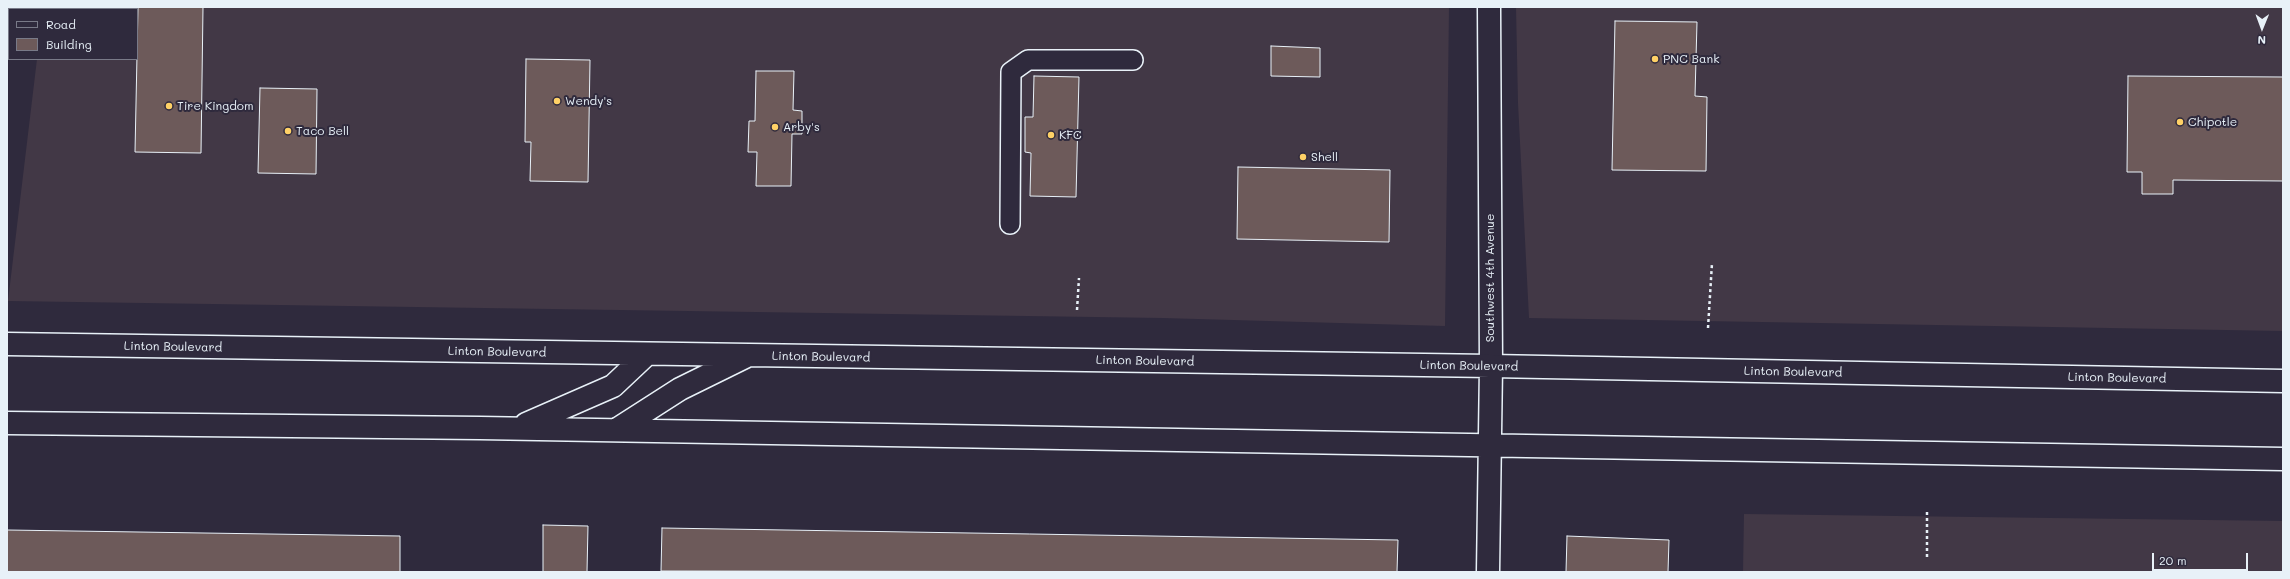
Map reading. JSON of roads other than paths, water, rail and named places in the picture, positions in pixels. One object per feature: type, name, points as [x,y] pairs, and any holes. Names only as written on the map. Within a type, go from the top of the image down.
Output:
[{"type":"main road","name":"Southwest 4th Avenue","points":[[1488,572],[1491,366],[1489,7]]},
{"type":"main road","name":"Linton Boulevard","points":[[7,344],[1491,366],[2283,381]]},
{"type":"main road","points":[[514,428],[545,418],[613,386],[647,354]]},
{"type":"main road","points":[[616,430],[680,389],[748,355]]},
{"type":"main road","points":[[7,423],[514,428],[2283,459]]},
{"type":"lane","points":[[1010,224],[1011,72],[1028,60],[1133,60]]},
{"type":"place","name":"PNC Bank","points":[[1655,59]]},
{"type":"place","name":"Wendy's","points":[[557,101]]},
{"type":"place","name":"Tire Kingdom","points":[[169,106]]},
{"type":"place","name":"Chipotle","points":[[2180,122]]},
{"type":"place","name":"Arby's","points":[[775,127]]},
{"type":"place","name":"Taco Bell","points":[[288,131]]},
{"type":"place","name":"KFC","points":[[1051,135]]},
{"type":"place","name":"Shell","points":[[1303,157]]}]
